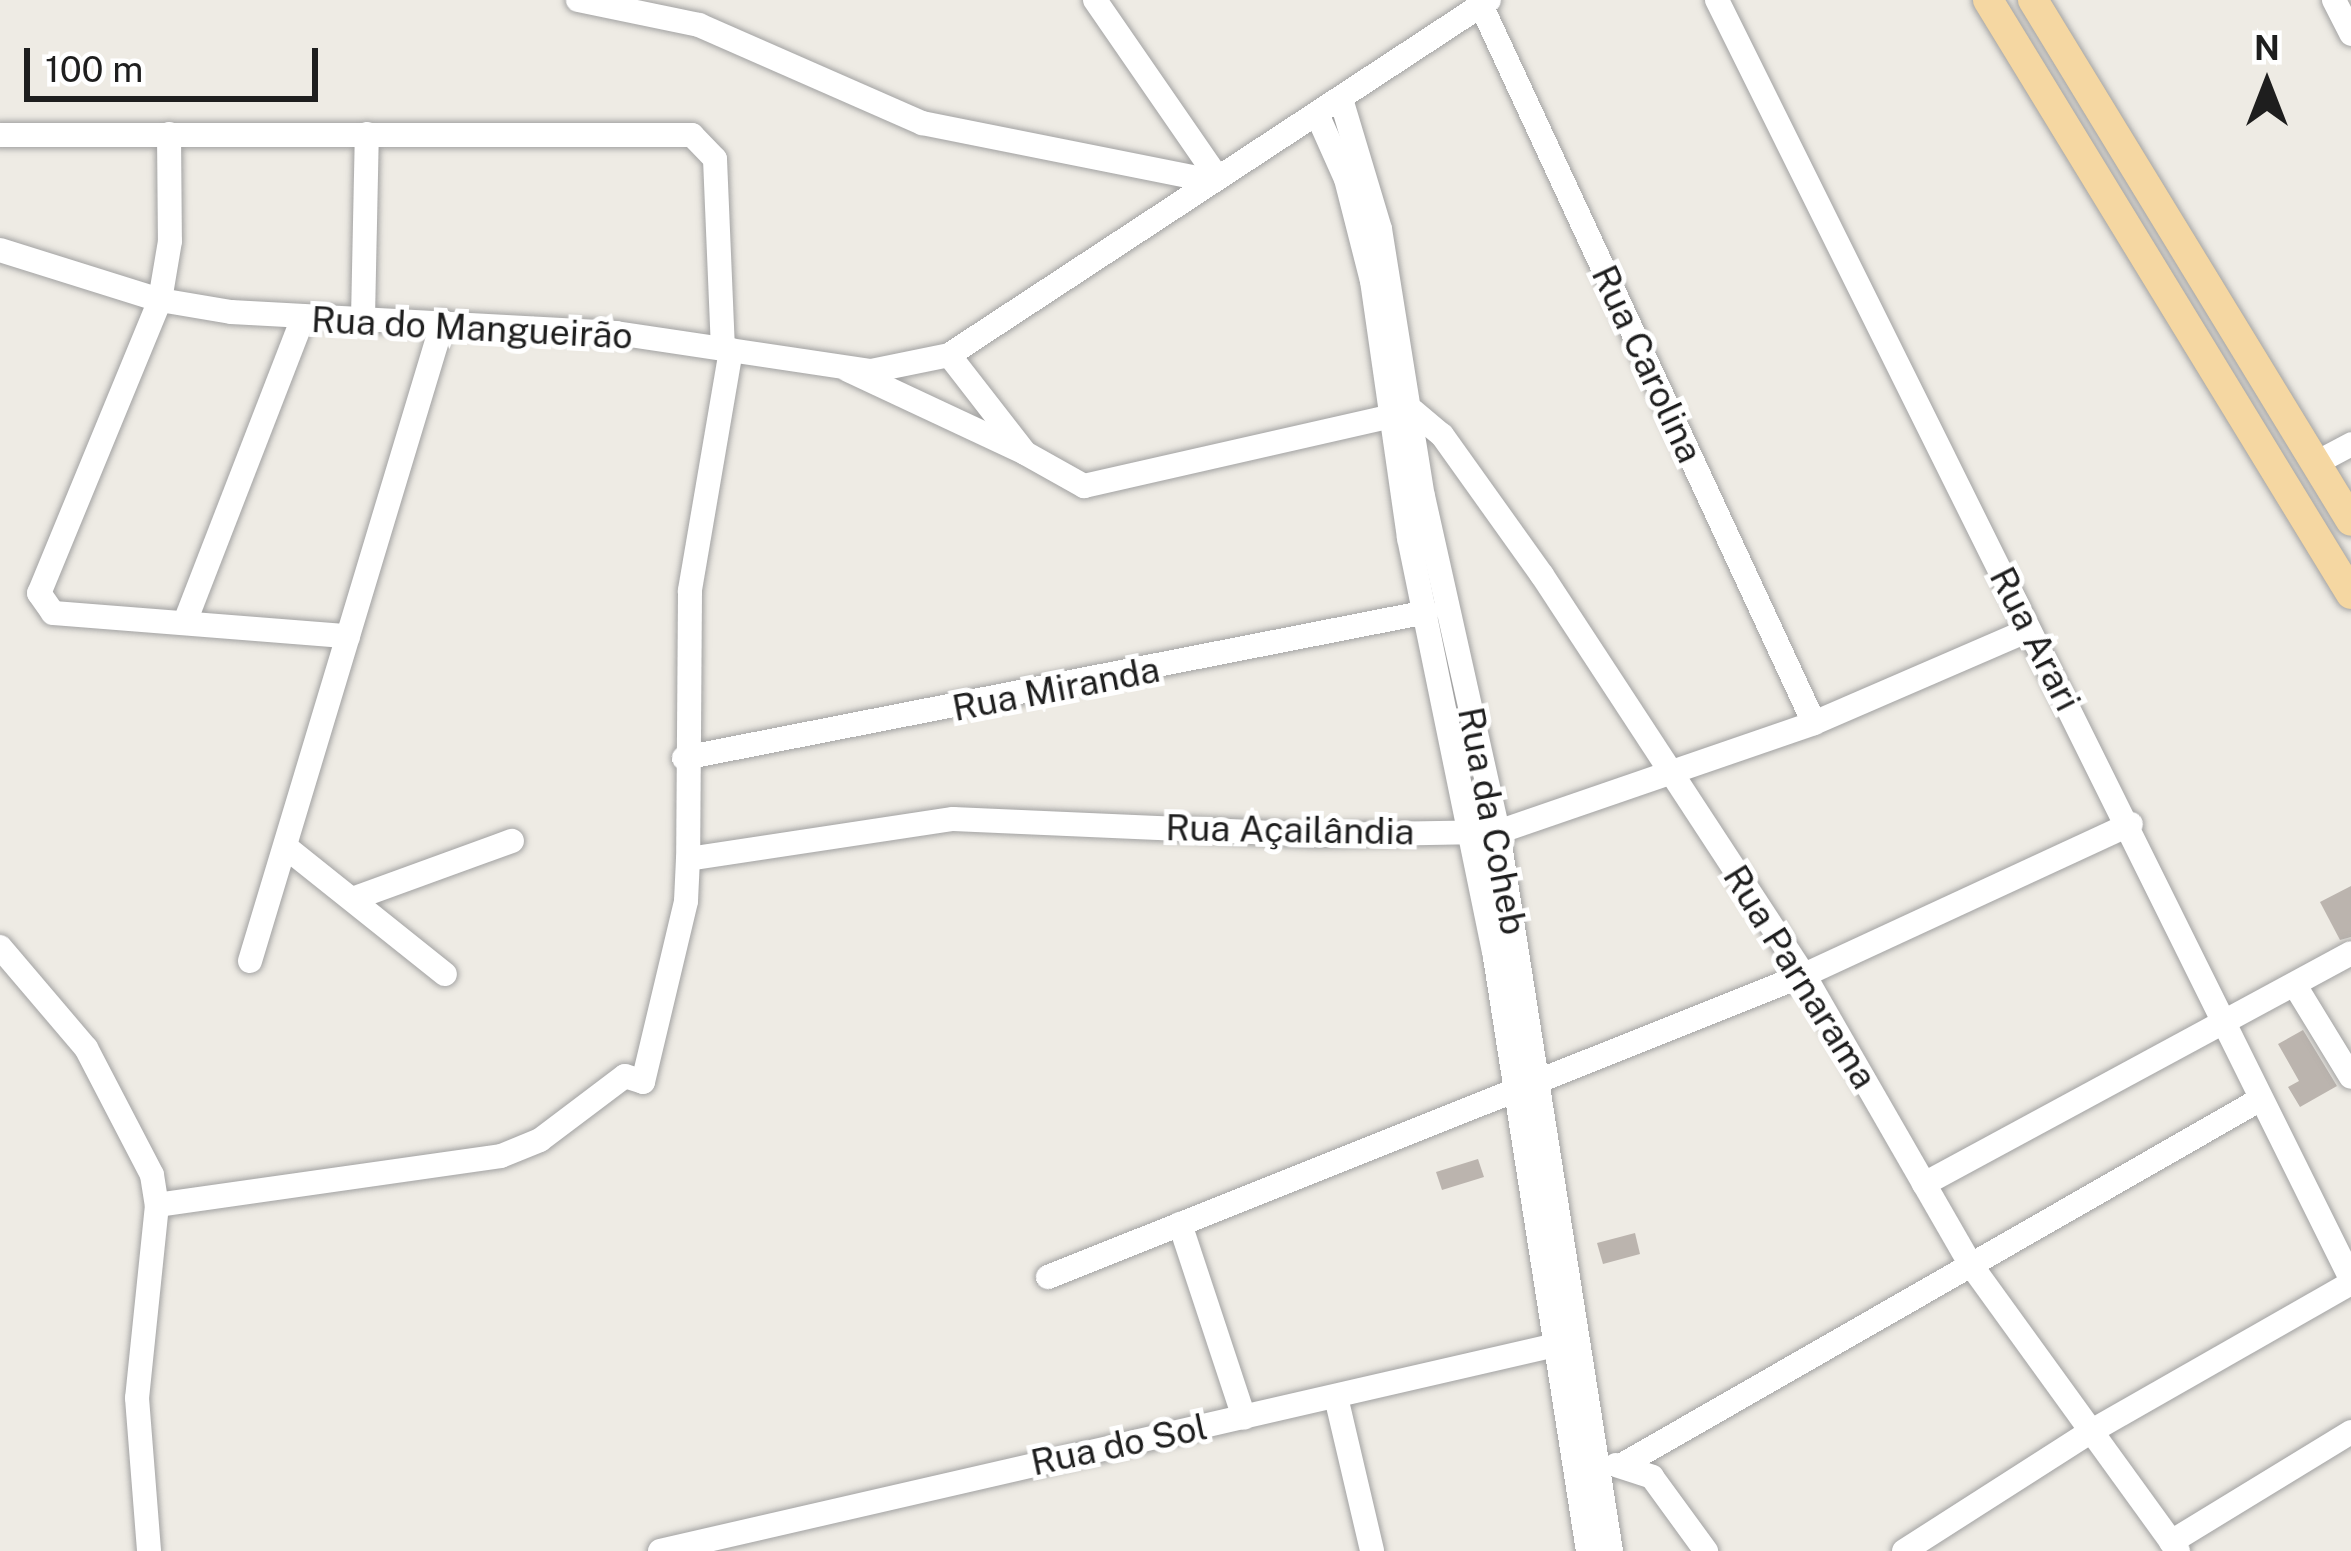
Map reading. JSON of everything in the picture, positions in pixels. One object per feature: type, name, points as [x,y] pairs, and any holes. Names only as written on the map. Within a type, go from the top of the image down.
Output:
[{"type":"main road","points":[[1988,0],[2351,594]]},
{"type":"main road","points":[[2032,0],[2351,521]]},
{"type":"street","points":[[578,0],[699,25],[957,133],[1214,179]]},
{"type":"street","points":[[1095,0],[1214,179]]},
{"type":"street","name":"Rua Arari","points":[[1717,0],[2029,630],[2131,824],[2259,1100],[2351,1281]]},
{"type":"street","points":[[2334,0],[2351,34]]},
{"type":"street","name":"Rua do Mangueirão","points":[[0,250],[160,301],[303,317],[443,321],[896,369],[949,355],[1485,3]]},
{"type":"street","name":"Rua Carolina","points":[[1485,3],[1814,723]]},
{"type":"street","name":"Rua da Coheb","points":[[1341,99],[1376,210],[1427,612],[1523,1087],[1567,1343],[1599,1465],[1610,1551]]},
{"type":"street","name":"Rua da Coheb","points":[[1317,114],[1346,179],[1372,281],[1498,832],[1523,1087]]},
{"type":"street","points":[[169,134],[170,242],[160,301],[40,593],[53,613],[348,636]]},
{"type":"street","points":[[363,318],[367,134]]},
{"type":"street","points":[[0,135],[692,135],[715,159],[727,350],[690,590],[684,758],[686,901],[643,1082],[625,1076],[560,1126],[502,1156],[158,1205]]},
{"type":"street","points":[[185,622],[303,317]]},
{"type":"street","points":[[250,961],[443,321]]},
{"type":"street","points":[[949,355],[1025,453],[1055,476],[1108,486],[1402,412]]},
{"type":"street","points":[[841,366],[919,409],[1025,453]]},
{"type":"street","name":"Rua Parnarama","points":[[1402,412],[1474,478],[1804,975],[1971,1265],[2175,1546]]},
{"type":"street","points":[[2316,463],[2351,444]]},
{"type":"street","name":"Rua Miranda","points":[[684,758],[1427,612]]},
{"type":"street","name":"Rua Açailândia","points":[[688,859],[953,819],[1319,835],[1498,832],[1671,777],[1814,723],[2029,630]]},
{"type":"street","points":[[1048,1277],[1804,975],[2131,824]]},
{"type":"street","points":[[355,898],[512,841]]},
{"type":"street","points":[[287,848],[446,974]]},
{"type":"street","points":[[0,947],[86,1048],[131,1123],[158,1205],[137,1398],[149,1551]]},
{"type":"street","points":[[1924,1184],[2351,953]]},
{"type":"street","points":[[2296,986],[2351,1077]]},
{"type":"street","points":[[1599,1465],[1971,1265],[2259,1100]]},
{"type":"street","points":[[1180,1224],[1244,1418]]},
{"type":"street","points":[[1904,1551],[2090,1432],[2351,1281]]},
{"type":"street","name":"Rua do Sol","points":[[660,1551],[1567,1343]]},
{"type":"street","points":[[1336,1397],[1372,1551]]},
{"type":"street","points":[[2175,1546],[2351,1432]]},
{"type":"street","points":[[1599,1465],[1652,1477],[1706,1551]]},
{"type":"street","name":"Rua da Coheb","points":[[1588,1551],[1599,1465]]},
{"type":"building","points":[[2351,886],[2351,937],[2340,940],[2320,902]]},
{"type":"building","points":[[2303,1030],[2337,1086],[2300,1107],[2288,1087],[2299,1081],[2278,1044]]},
{"type":"building","points":[[1478,1159],[1484,1177],[1442,1190],[1436,1172]]},
{"type":"building","points":[[1635,1233],[1640,1254],[1603,1264],[1597,1243]]}]
